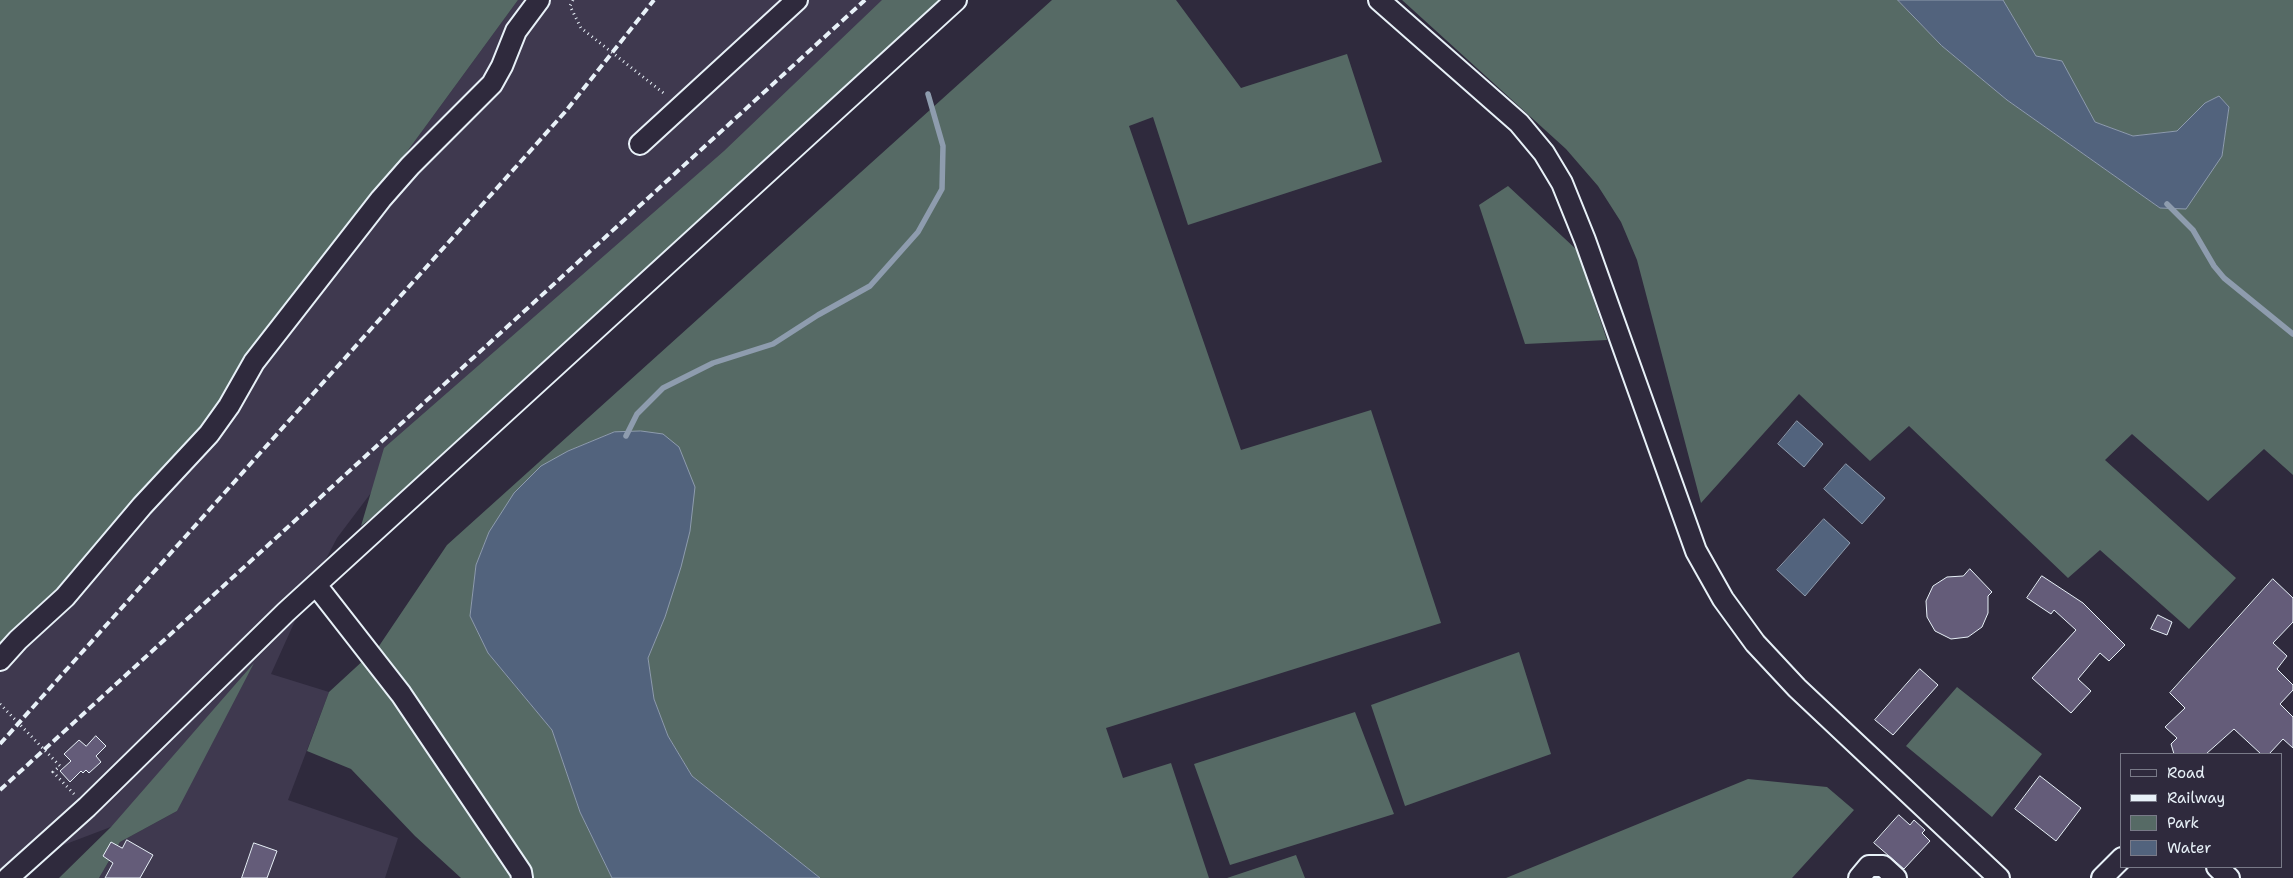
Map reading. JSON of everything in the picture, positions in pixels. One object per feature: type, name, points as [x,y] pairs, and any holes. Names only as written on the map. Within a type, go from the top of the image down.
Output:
[{"type":"street","points":[[0,660],[18,640],[65,598],[142,506],[203,440],[229,406],[254,362],[381,199],[410,166],[492,84],[502,66],[516,30],[538,0]]},
{"type":"street","points":[[640,144],[797,0]]},
{"type":"street","points":[[8,878],[87,807],[195,700],[316,585],[956,0]]},
{"type":"street","points":[[1379,0],[1519,123],[1544,153],[1557,176],[1585,240],[1696,551],[1723,599],[1755,643],[1797,688],[1999,878]]},
{"type":"street","points":[[316,585],[401,694],[521,872],[522,878]]},
{"type":"street","points":[[2102,878],[2120,860]]},
{"type":"street","points":[[1859,878],[1870,866],[1883,866],[1896,878]]},
{"type":"street","points":[[2218,868],[2229,878]]},
{"type":"path","points":[[574,0],[570,6],[581,28],[680,107]]},
{"type":"path","points":[[0,704],[60,766],[53,772],[87,807]]},
{"type":"shaded area","points":[[518,0],[901,0],[380,481],[337,538],[304,601],[271,674],[329,692],[288,800],[398,838],[385,878],[99,878],[120,842],[177,811],[182,800],[0,869],[0,667],[191,447]]},
{"type":"green space","points":[[0,0],[518,0],[191,447],[0,667]]},
{"type":"green space","points":[[882,0],[951,0],[399,496],[361,526],[384,448],[724,151]]},
{"type":"green space","points":[[1052,0],[1176,0],[1241,88],[1347,54],[1382,162],[1188,225],[1153,117],[1129,126],[1241,450],[1371,410],[1441,623],[1106,728],[1123,778],[1171,763],[1209,878],[820,878],[692,776],[668,736],[654,699],[648,658],[665,617],[690,531],[614,432],[568,451],[489,532],[476,565],[470,616],[488,653],[552,730],[580,812],[612,878],[461,878],[415,836],[351,769],[307,751],[329,692],[379,646],[447,545]]},
{"type":"green space","points":[[1402,0],[1898,0],[1942,46],[2007,100],[2160,208],[2222,156],[2229,107],[2219,96],[2205,103],[2177,131],[2133,136],[2095,122],[2062,62],[2036,56],[2003,0],[2293,0],[2293,475],[2264,449],[2208,501],[2132,434],[2105,460],[2236,578],[2189,629],[2100,550],[2068,578],[1909,426],[1870,461],[1799,394],[1701,503],[1637,260],[1621,222],[1598,186],[1566,149]]},
{"type":"green space","points":[[1508,186],[1577,250],[1607,340],[1525,344],[1479,205]]},
{"type":"green space","points":[[1519,652],[1551,754],[1405,806],[1371,705]]},
{"type":"green space","points":[[254,663],[177,811],[120,842],[99,878],[59,878],[111,827]]},
{"type":"green space","points":[[1957,687],[2042,754],[1992,817],[1906,746]]},
{"type":"green space","points":[[1355,712],[1394,814],[1230,865],[1194,764]]},
{"type":"green space","points":[[1748,779],[1827,787],[1854,810],[1792,878],[1506,878]]},
{"type":"green space","points":[[1296,855],[1305,878],[1227,878]]},
{"type":"water","points":[[1898,0],[2003,0],[2036,56],[2062,61],[2095,122],[2133,136],[2177,131],[2205,103],[2219,96],[2229,107],[2222,156],[2186,209],[2160,208],[2007,100],[1942,46]]},
{"type":"water","points":[[1797,421],[1823,444],[1804,467],[1778,444]]},
{"type":"water","points":[[641,431],[663,434],[679,447],[695,487],[690,531],[681,567],[665,617],[648,658],[654,699],[668,736],[692,776],[820,878],[612,878],[580,812],[552,730],[488,653],[470,616],[476,565],[489,532],[514,493],[541,466],[568,451],[614,432]]},
{"type":"water","points":[[1846,464],[1885,498],[1862,524],[1824,489]]},
{"type":"water","points":[[1824,519],[1850,543],[1805,596],[1777,570]]},
{"type":"building","points":[[1970,569],[1992,592],[1988,596],[1988,613],[1982,627],[1968,637],[1951,639],[1935,631],[1927,617],[1926,601],[1933,586],[1947,577],[1963,576]]},
{"type":"building","points":[[2042,576],[2083,603],[2125,645],[2109,661],[2100,653],[2078,679],[2091,691],[2071,713],[2032,678],[2076,630],[2054,610],[2051,614],[2027,598]]},
{"type":"building","points":[[2273,579],[2293,598],[2293,622],[2273,643],[2287,656],[2277,669],[2293,685],[2293,690],[2280,704],[2293,717],[2293,748],[2283,739],[2270,753],[2260,753],[2234,729],[2207,753],[2174,753],[2171,744],[2177,738],[2165,727],[2185,708],[2170,693]]},
{"type":"building","points":[[2158,615],[2172,622],[2167,635],[2151,629]]},
{"type":"building","points":[[1920,669],[1938,685],[1893,735],[1875,720]]},
{"type":"building","points":[[96,736],[106,746],[96,756],[101,762],[89,773],[86,770],[83,773],[81,771],[70,782],[60,771],[71,761],[64,754],[79,740],[86,746]]},
{"type":"building","points":[[2040,776],[2081,808],[2056,841],[2015,809]]},
{"type":"building","points":[[1899,815],[1910,825],[1914,820],[1925,830],[1922,833],[1930,841],[1904,869],[1874,843]]},
{"type":"building","points":[[127,840],[153,855],[140,878],[105,878],[113,863],[103,856],[111,842],[122,848]]},
{"type":"building","points":[[254,843],[277,851],[267,878],[242,878]]},
{"type":"waterway","points":[[626,436],[637,414],[663,388],[713,363],[773,344],[818,315],[870,286],[918,232],[942,189],[943,146],[928,94]]},
{"type":"waterway","points":[[2167,204],[2193,230],[2214,266],[2224,278],[2293,334]]},
{"type":"railway","points":[[0,744],[565,112],[654,0]]},
{"type":"railway","points":[[0,790],[865,0]]}]
